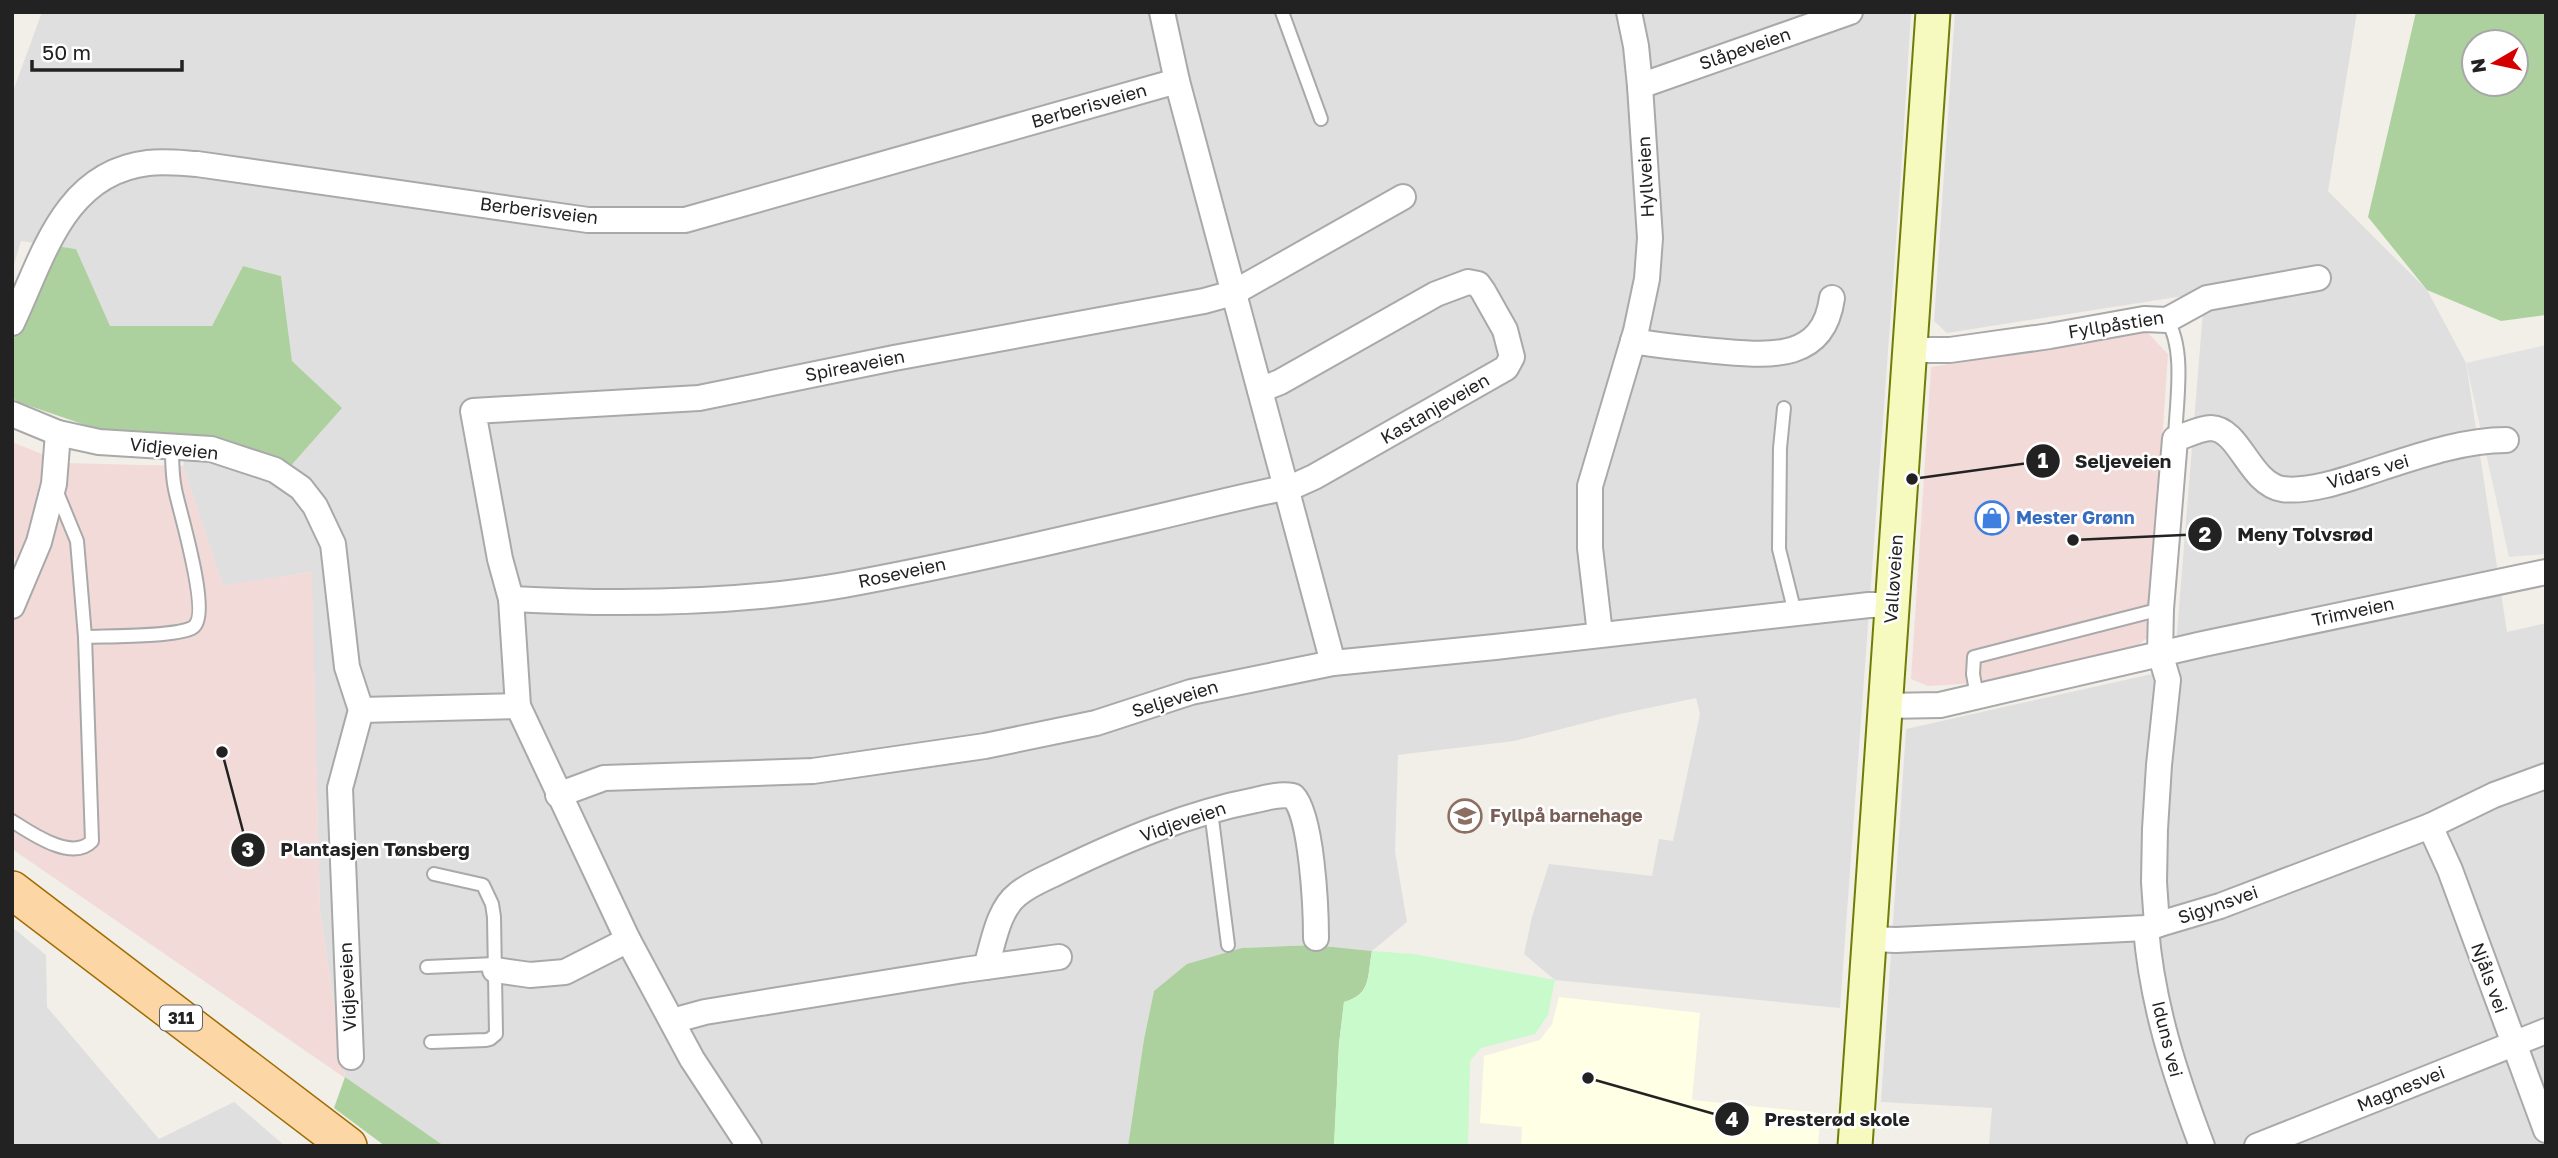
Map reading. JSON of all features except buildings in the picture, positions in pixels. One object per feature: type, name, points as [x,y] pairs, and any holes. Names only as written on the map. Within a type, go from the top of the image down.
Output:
[{"type":"main road","name":"Valløveien","points":[[1856,1146],[1933,12]]},
{"type":"main road","name":"311","points":[[12,890],[348,1146]]},
{"type":"street","points":[[1162,12],[1177,81],[1333,663]]},
{"type":"street","name":"Hyllveien","points":[[1600,634],[1590,548],[1590,485],[1633,341],[1647,279],[1650,238],[1640,86],[1629,12]]},
{"type":"street","name":"Slåpeveien","points":[[1640,86],[1850,12]]},
{"type":"street","name":"Berberisveien","points":[[12,323],[52,234],[82,193],[104,177],[148,163],[197,164],[588,220],[685,220],[1177,81]]},
{"type":"street","points":[[1233,293],[1403,197]]},
{"type":"street","name":"Fyllpåstien","points":[[1909,350],[1950,350],[2144,319],[2167,320],[2207,298],[2318,278]]},
{"type":"street","name":"Kastanjeveien","points":[[1260,390],[1292,376],[1447,288],[1468,282],[1478,284],[1483,291],[1504,330],[1511,350],[1512,357],[1506,368],[1314,477],[1286,488]]},
{"type":"street","name":"Spireaveien","points":[[511,599],[500,559],[473,411],[699,398],[894,358],[1204,301],[1233,293]]},
{"type":"street","points":[[1633,341],[1657,346],[1751,354],[1784,353],[1811,341],[1826,320],[1832,298]]},
{"type":"street","name":"Vidjeveien","points":[[12,414],[58,433],[99,442],[211,449],[275,470],[301,488],[315,506],[333,544],[347,667],[361,710],[340,788],[351,1057]]},
{"type":"street","name":"Vidars vei","points":[[2175,439],[2205,429],[2218,430],[2231,439],[2266,483],[2281,489],[2343,482],[2381,468],[2481,440],[2506,440]]},
{"type":"street","points":[[12,606],[39,542],[54,484],[58,433]]},
{"type":"street","points":[[2152,926],[2159,765],[2168,680],[2160,653],[2161,609],[2175,439]]},
{"type":"street","name":"Roseveien","points":[[511,599],[586,603],[681,602],[757,597],[830,587],[1286,488]]},
{"type":"street","name":"Trimveien","points":[[1885,706],[1940,705],[2160,653],[2546,572]]},
{"type":"street","points":[[511,599],[518,706],[628,940],[692,1059],[749,1146]]},
{"type":"street","name":"Seljeveien","points":[[558,795],[604,778],[813,771],[985,746],[1096,723],[1205,688],[1333,663],[1869,605],[1892,606]]},
{"type":"street","points":[[361,710],[518,706]]},
{"type":"street","name":"Sigynsvei","points":[[1870,939],[1896,940],[2152,926],[2220,906],[2430,826],[2494,795],[2546,776]]},
{"type":"street","name":"Vidjeveien","points":[[986,967],[1000,921],[1016,895],[1094,855],[1211,811],[1284,794],[1293,796],[1301,808],[1316,910],[1316,938]]},
{"type":"street","name":"Njåls vei","points":[[2430,826],[2450,870],[2546,1130]]},
{"type":"street","name":"Iduns vei","points":[[2152,926],[2162,1029],[2202,1146]]},
{"type":"street","points":[[495,967],[530,975],[565,972],[628,940]]},
{"type":"street","points":[[672,1021],[705,1012],[1059,957]]},
{"type":"street","name":"Magnesvei","points":[[2257,1146],[2546,1031]]},
{"type":"lane","points":[[1282,12],[1321,119]]},
{"type":"lane","points":[[2167,320],[2173,330],[2177,347],[2175,439]]},
{"type":"lane","points":[[1784,408],[1780,448],[1779,549],[1795,613]]},
{"type":"lane","points":[[85,637],[178,632],[194,627],[198,622],[200,613],[197,584],[174,486],[173,446]]},
{"type":"lane","points":[[12,821],[57,846],[86,847],[92,841],[85,637],[77,541],[54,484]]},
{"type":"lane","points":[[1977,697],[1973,674],[1974,657],[2161,609]]},
{"type":"lane","points":[[1211,811],[1228,945]]},
{"type":"lane","points":[[431,1042],[486,1040],[495,1036],[492,904],[483,885],[434,874]]},
{"type":"lane","points":[[427,967],[495,967]]},
{"type":"shaded area","points":[[42,12],[1911,12],[1840,1008],[1555,980],[1524,954],[1532,917],[1549,864],[1652,876],[1659,839],[1673,841],[1700,714],[1696,698],[1514,741],[1398,755],[1395,852],[1407,922],[1372,951],[1314,945],[1242,948],[1154,991],[1128,1146],[441,1146],[345,1077],[320,911],[311,572],[223,586],[183,466],[188,439],[341,408],[292,361],[281,276],[243,266],[212,326],[109,326],[76,249],[21,241],[12,271],[12,94]]},
{"type":"shaded area","points":[[1955,12],[2357,12],[2328,191],[2427,290],[2466,363],[2507,632],[2546,623],[2546,1146],[1989,1146],[1992,1108],[1881,1102],[1906,729],[2174,669],[2203,311],[2196,294],[1947,333],[1934,321]]},
{"type":"shaded area","points":[[2146,331],[2168,354],[2149,636],[2134,649],[1994,682],[1928,686],[1911,679],[1931,367]]},
{"type":"shaded area","points":[[2546,345],[2546,554],[2509,557],[2466,363]]},
{"type":"shaded area","points":[[12,442],[64,463],[183,466],[223,585],[312,572],[320,911],[345,1078],[12,849],[12,567],[16,559],[12,551]]},
{"type":"shaded area","points":[[12,927],[46,955],[47,1007],[159,1139],[234,1102],[285,1146],[12,1146]]},
{"type":"shaded area","points":[[1559,997],[1700,1013],[1692,1100],[1820,1113],[1818,1146],[1521,1146],[1522,1127],[1480,1123],[1484,1056],[1540,1040],[1552,1024]]},
{"type":"green space","points":[[2416,12],[2546,12],[2546,315],[2501,321],[2427,290],[2368,217]]},
{"type":"green space","points":[[56,246],[76,249],[110,326],[212,326],[243,266],[281,276],[292,361],[342,408],[287,470],[188,439],[94,428],[18,402],[12,398],[12,343]]},
{"type":"green space","points":[[1314,945],[1372,951],[1364,989],[1353,999],[1344,1002],[1334,1146],[1128,1146],[1154,991],[1187,964],[1242,948]]},
{"type":"green space","points":[[1372,951],[1414,954],[1555,980],[1548,1015],[1535,1034],[1481,1048],[1470,1061],[1468,1146],[1334,1146],[1344,1002],[1353,999],[1364,989]]},
{"type":"green space","points":[[345,1077],[444,1146],[385,1146],[334,1108]]},
{"type":"place","name":"Seljeveien","points":[[1912,479]]},
{"type":"place","name":"Mester Grønn","points":[[1992,518]]},
{"type":"place","name":"Meny Tolvsrød","points":[[2073,540]]},
{"type":"place","name":"Plantasjen Tønsberg","points":[[222,752]]},
{"type":"place","name":"Fyllpå barnehage","points":[[1465,816]]},
{"type":"place","name":"Presterød skole","points":[[1588,1078]]}]
